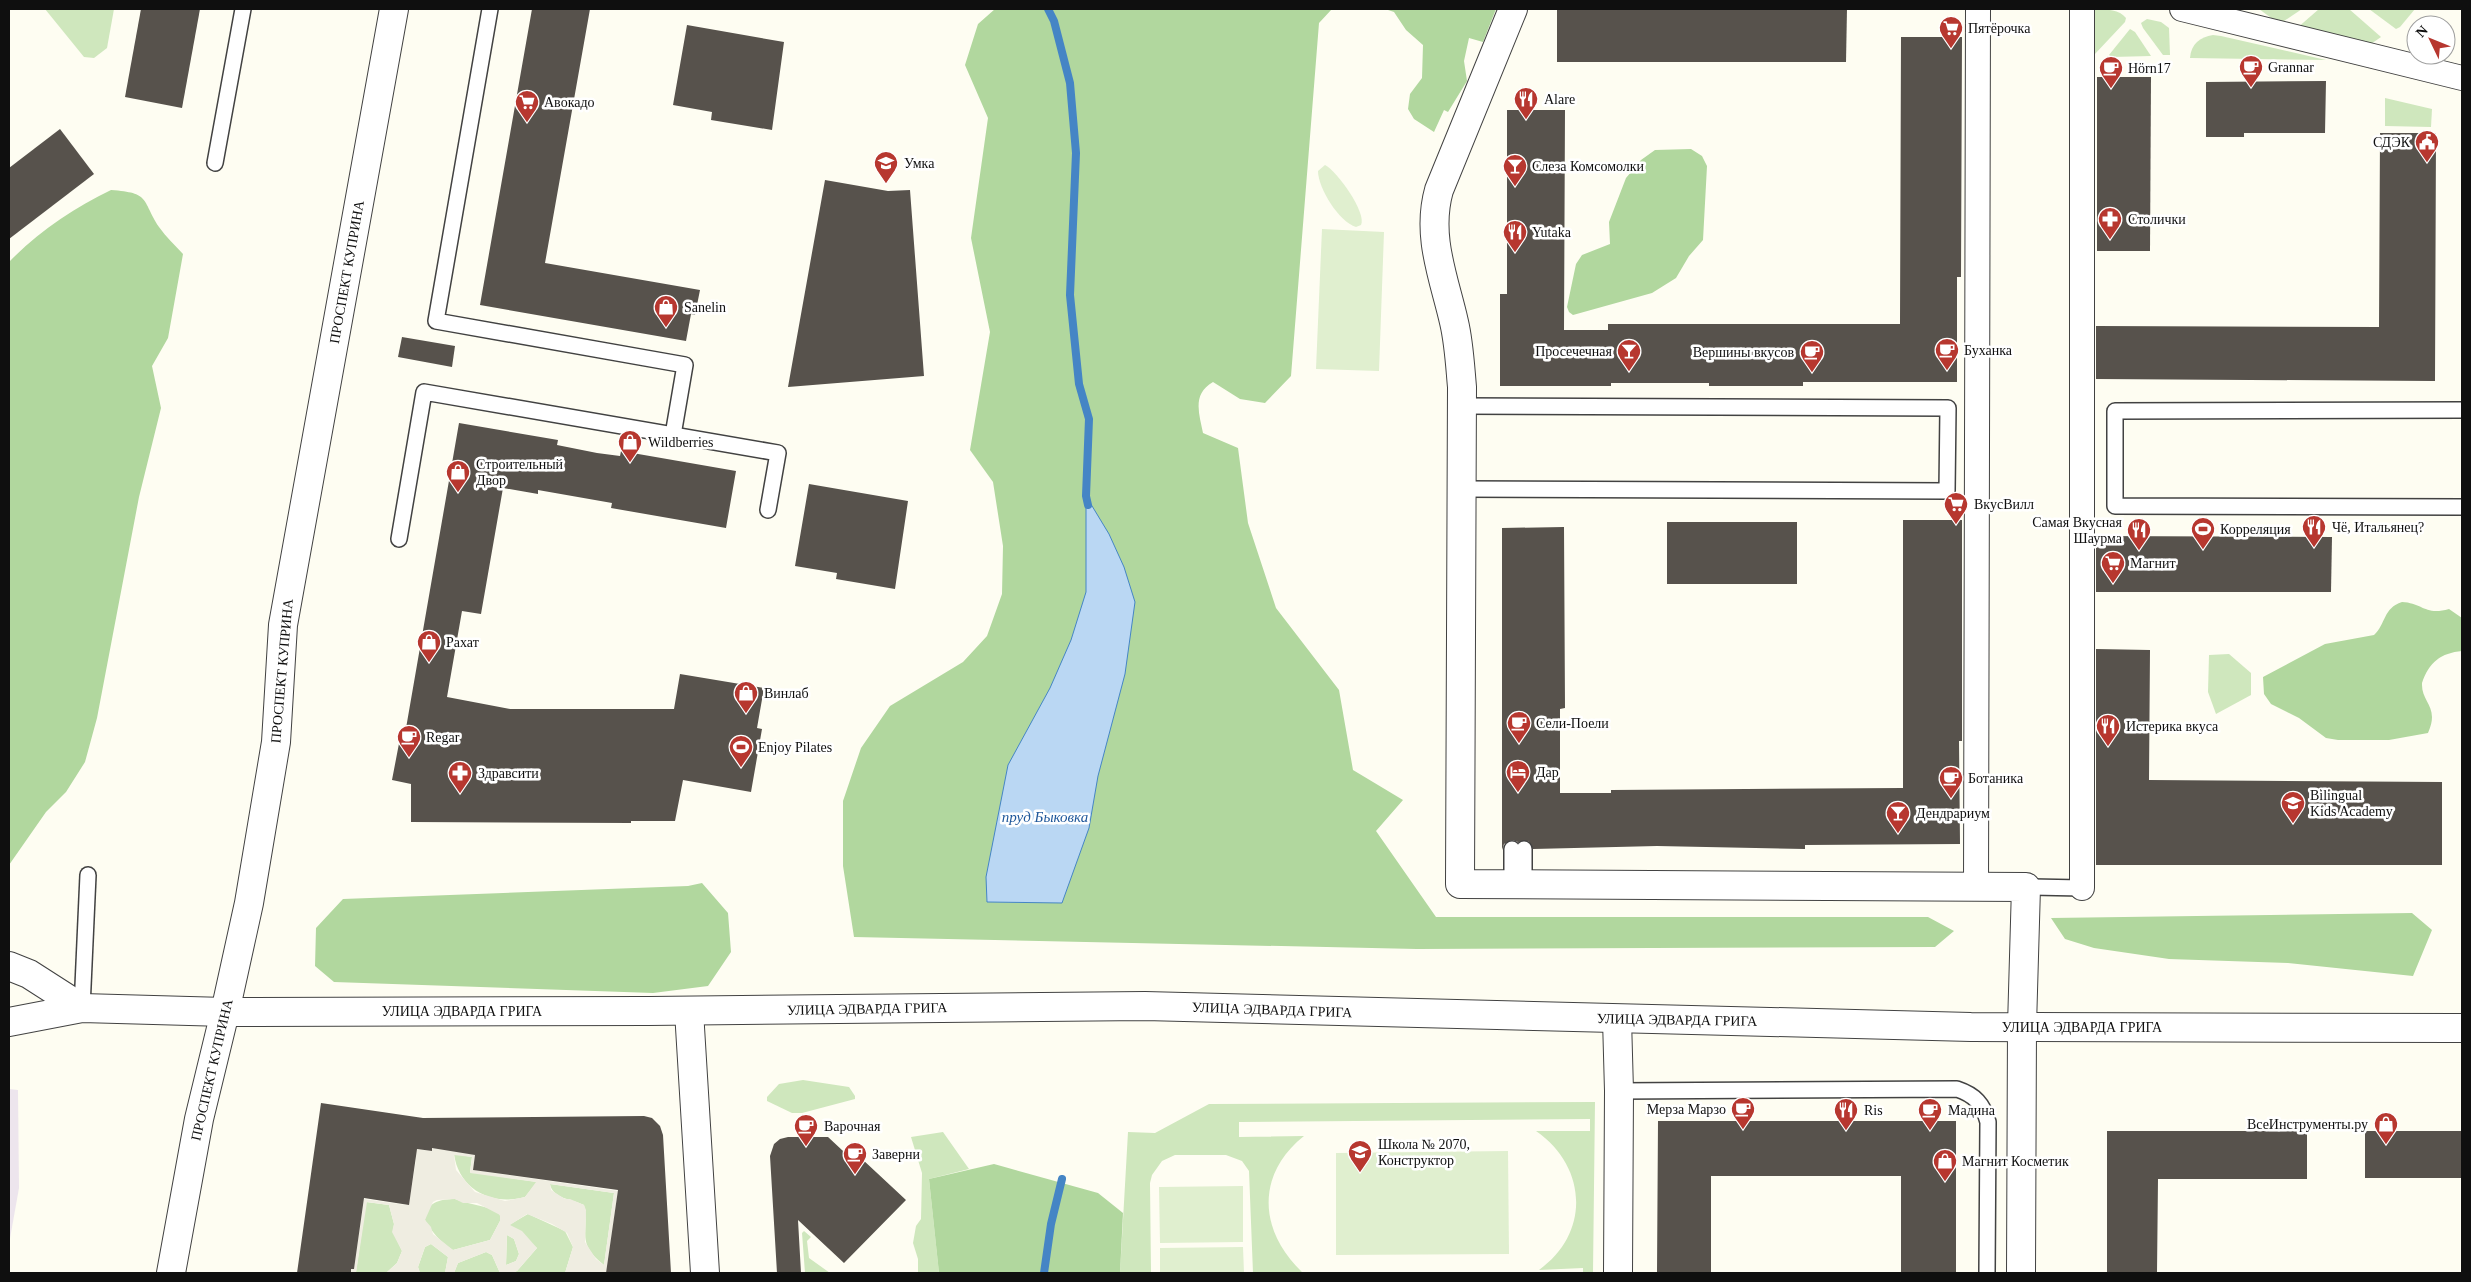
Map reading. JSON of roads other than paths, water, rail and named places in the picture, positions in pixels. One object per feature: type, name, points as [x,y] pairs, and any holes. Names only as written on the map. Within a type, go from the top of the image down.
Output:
[{"type":"street","name":"ПРОСПЕКТ КУПРИНА","points":[[172,1273],[199,1119],[249,903],[276,742],[283,625],[394,9]]},
{"type":"street","points":[[1513,9],[1441,185],[1434,208],[1435,245],[1459,349],[1462,406],[1460,884],[2026,887],[2022,1026],[2021,1273]]},
{"type":"street","points":[[1976,887],[1978,9]]},
{"type":"street","points":[[2082,9],[2082,888]]},
{"type":"street","points":[[2182,9],[2462,78]]},
{"type":"street","points":[[9,966],[29,974],[82,1008]]},
{"type":"street","name":"УЛИЦА ЭДВАРДА ГРИГА","points":[[9,1022],[82,1008],[225,1012],[689,1011],[1145,1006],[1617,1019],[2022,1026],[2462,1028]]},
{"type":"street","points":[[689,1011],[705,1273]]},
{"type":"street","points":[[1617,1019],[1619,1091],[1618,1273]]},
{"type":"lane","points":[[215,163],[243,9]]},
{"type":"lane","points":[[490,9],[436,322],[685,365],[673,435]]},
{"type":"lane","points":[[399,539],[424,392],[778,453],[768,510]]},
{"type":"lane","points":[[1462,406],[1948,408],[1947,491],[1463,490]]},
{"type":"lane","points":[[2462,410],[2115,411],[2115,506],[2462,507]]},
{"type":"lane","points":[[1518,849],[1518,885]]},
{"type":"lane","points":[[82,1008],[88,875]]},
{"type":"lane","points":[[2026,887],[2082,888]]},
{"type":"lane","points":[[1619,1091],[1957,1090],[1969,1093],[1982,1105],[1988,1122],[1988,1273]]},
{"type":"water","name":"пруд Быковка","points":[[1086,496],[1109,534],[1124,567],[1135,602],[1125,674],[1098,776],[1089,828],[1062,903],[987,902],[986,877],[1008,765],[1050,688],[1071,640],[1086,592]]},
{"type":"waterway","points":[[1048,9],[1054,21],[1070,83],[1076,153],[1070,295],[1079,384],[1089,419],[1086,496],[1088,505]]},
{"type":"waterway","points":[[1044,1273],[1051,1224],[1062,1179]]},
{"type":"place","name":"Пятёрочка","points":[[1951,49]]},
{"type":"place","name":"Grannar","points":[[2251,88]]},
{"type":"place","name":"Hörn17","points":[[2111,89]]},
{"type":"place","name":"Alare","points":[[1526,120]]},
{"type":"place","name":"Авокадо","points":[[527,123]]},
{"type":"place","name":"СДЭК","points":[[2427,163]]},
{"type":"place","name":"Умка","points":[[886,184]]},
{"type":"place","name":"Слеза Комсомолки","points":[[1515,187]]},
{"type":"place","name":"Столички","points":[[2110,240]]},
{"type":"place","name":"Yutaka","points":[[1515,253]]},
{"type":"place","name":"Sanelin","points":[[666,328]]},
{"type":"place","name":"Буханка","points":[[1947,371]]},
{"type":"place","name":"Просечечная","points":[[1629,372]]},
{"type":"place","name":"Вершины вкусов","points":[[1812,373]]},
{"type":"place","name":"Wildberries","points":[[630,463]]},
{"type":"place","name":"Строительный Двор","points":[[458,493]]},
{"type":"place","name":"ВкусВилл","points":[[1956,525]]},
{"type":"place","name":"Чё, Итальянец?","points":[[2314,548]]},
{"type":"place","name":"Корреляция","points":[[2203,550]]},
{"type":"place","name":"Самая Вкусная Шаурма","points":[[2139,551]]},
{"type":"place","name":"Магнит","points":[[2113,584]]},
{"type":"place","name":"Рахат","points":[[429,663]]},
{"type":"place","name":"Винлаб","points":[[746,714]]},
{"type":"place","name":"Сели-Поели","points":[[1519,744]]},
{"type":"place","name":"Истерика вкуса","points":[[2108,747]]},
{"type":"place","name":"Regar","points":[[409,758]]},
{"type":"place","name":"Enjoy Pilates","points":[[741,768]]},
{"type":"place","name":"Дар","points":[[1518,793]]},
{"type":"place","name":"Здравсити","points":[[460,794]]},
{"type":"place","name":"Ботаника","points":[[1951,799]]},
{"type":"place","name":"Bilingual Kids Academy","points":[[2293,824]]},
{"type":"place","name":"Дендрариум","points":[[1898,834]]},
{"type":"place","name":"Мерза Марзо","points":[[1743,1130]]},
{"type":"place","name":"Ris","points":[[1846,1131]]},
{"type":"place","name":"Мадина","points":[[1930,1131]]},
{"type":"place","name":"ВсеИнструменты.ру","points":[[2386,1145]]},
{"type":"place","name":"Варочная","points":[[806,1147]]},
{"type":"place","name":"Школа № 2070, Конструктор","points":[[1360,1173]]},
{"type":"place","name":"Заверни","points":[[855,1175]]},
{"type":"place","name":"Магнит Косметик","points":[[1945,1182]]}]
